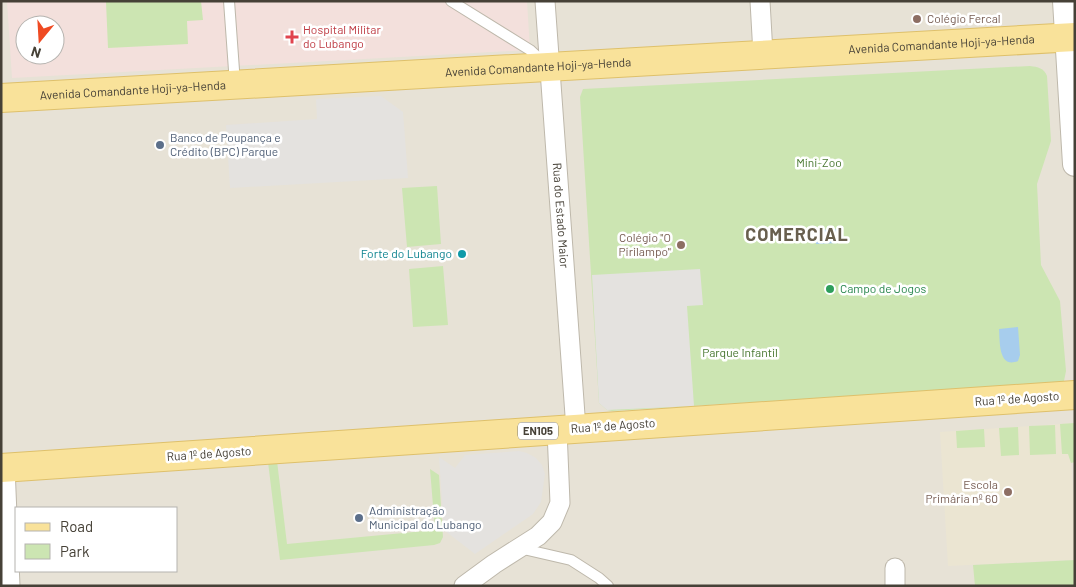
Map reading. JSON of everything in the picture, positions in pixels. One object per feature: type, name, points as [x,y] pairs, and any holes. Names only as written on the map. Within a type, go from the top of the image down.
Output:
[{"type":"main road","name":"Avenida Comandante Hoji-ya-Henda","points":[[1,98],[1070,37]]},
{"type":"main road","name":"Rua 1º de Agosto","points":[[3,468],[1075,395]]},
{"type":"street","name":"Rua do Estado Maior","points":[[464,586],[538,536],[552,522],[560,503],[566,429],[550,68],[545,1]]},
{"type":"street","points":[[760,1],[763,54]]},
{"type":"street","points":[[1065,1],[1070,37],[1075,164]]},
{"type":"street","points":[[3,468],[10,586]]},
{"type":"lane","points":[[229,1],[236,85]]},
{"type":"lane","points":[[451,1],[464,5],[530,50],[550,68]]},
{"type":"lane","points":[[519,548],[571,560],[608,586]]},
{"type":"shaded area","points":[[1,1],[1075,1],[1075,586],[1,586]]},
{"type":"shaded area","name":"Hospital Militar do Lubango","points":[[7,1],[527,1],[530,50],[12,78]]},
{"type":"shaded area","points":[[381,96],[403,112],[408,178],[230,188],[226,125],[317,119],[316,99]]},
{"type":"shaded area","points":[[700,269],[703,305],[687,306],[694,406],[607,410],[599,403],[592,275]]},
{"type":"shaded area","name":"Escola Primária nº 60","points":[[1075,423],[1075,462],[1071,463],[1075,510],[1075,560],[948,566],[940,432]]},
{"type":"shaded area","points":[[519,451],[536,458],[542,465],[545,474],[541,502],[533,514],[475,554],[444,530],[439,457],[455,468],[465,455]]},
{"type":"green space","points":[[201,1],[203,20],[187,21],[188,44],[108,48],[106,2]]},
{"type":"green space","points":[[1030,66],[1040,68],[1047,76],[1051,141],[1037,184],[1041,265],[1060,301],[1066,371],[1064,381],[1060,383],[612,411],[607,410],[599,403],[580,97],[583,89]]},
{"type":"green space","points":[[437,186],[441,244],[407,247],[402,188]]},
{"type":"green space","points":[[443,266],[448,325],[413,327],[409,269]]},
{"type":"green space","points":[[1075,423],[1075,462],[1071,463],[1068,454],[1062,454],[1060,424]]},
{"type":"green space","points":[[1055,425],[1056,454],[1030,455],[1029,426]]},
{"type":"green space","points":[[1018,427],[1019,455],[1001,456],[999,428]]},
{"type":"green space","points":[[984,429],[985,447],[957,448],[956,431]]},
{"type":"green space","points":[[277,461],[287,544],[435,530],[430,469],[439,475],[443,537],[440,543],[434,545],[280,560],[268,462]]},
{"type":"green space","points":[[1075,560],[1075,586],[975,586],[973,565]]},
{"type":"water","points":[[837,229],[838,243],[816,244],[815,230]]},
{"type":"water","points":[[1018,327],[1020,355],[1018,361],[1007,361],[1003,358],[1001,352],[999,329]]},
{"type":"place","name":"Colégio Fercal","points":[[917,19]]},
{"type":"place","name":"Hospital Militar do Lubango","points":[[292,37]]},
{"type":"place","name":"Banco de Poupança e Crédito (BPC) Parque","points":[[160,145]]},
{"type":"place","name":"Colégio \"O Pirilampo\"","points":[[681,245]]},
{"type":"place","name":"Forte do Lubango","points":[[462,254]]},
{"type":"place","name":"Campo de Jogos","points":[[830,289]]},
{"type":"place","name":"Escola Primária nº 60","points":[[1008,492]]},
{"type":"place","name":"Administração Municipal do Lubango","points":[[359,518]]},
{"type":"district","name":"COMERCIAL","points":[[797,235]]},
{"type":"park label","name":"Mini-Zoo","points":[[819,163]]},
{"type":"park label","name":"Parque Infantil","points":[[740,353]]}]
